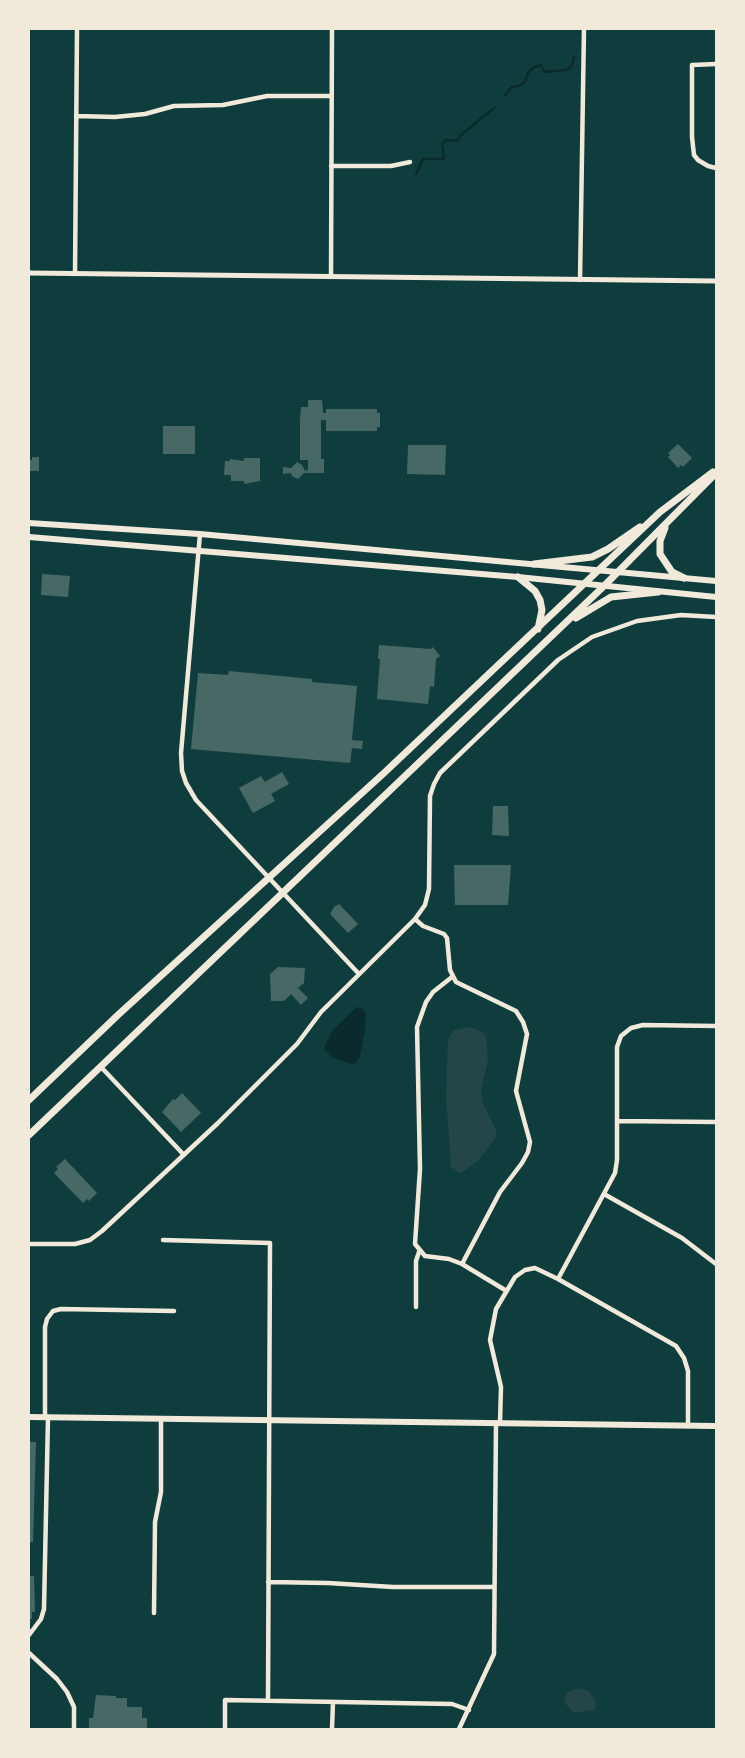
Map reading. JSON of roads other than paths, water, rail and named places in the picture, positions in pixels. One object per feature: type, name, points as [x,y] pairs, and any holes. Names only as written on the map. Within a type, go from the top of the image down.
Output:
[{"type":"main road","points":[[534,564],[592,557],[608,549],[716,469]]},
{"type":"main road","points":[[29,1135],[559,630],[666,526],[716,473]]},
{"type":"main road","points":[[29,1100],[119,1014],[384,773],[660,512]]},
{"type":"main road","points":[[29,523],[200,534],[716,581]]},
{"type":"main road","points":[[666,526],[660,541],[660,554],[672,572],[684,578]]},
{"type":"main road","points":[[29,537],[198,549],[518,577],[716,598]]},
{"type":"main road","points":[[518,577],[534,590],[540,600],[542,610],[537,630]]},
{"type":"main road","points":[[559,630],[611,597],[658,592]]},
{"type":"main road","points":[[29,1417],[716,1426]]},
{"type":"street","points":[[75,274],[77,29]]},
{"type":"street","points":[[331,277],[332,29]]},
{"type":"street","points":[[580,280],[584,29]]},
{"type":"street","points":[[716,64],[692,65],[692,137],[694,155],[702,163],[716,168]]},
{"type":"street","points":[[76,116],[115,117],[145,114],[174,106],[223,105],[267,96],[331,96]]},
{"type":"street","points":[[331,166],[391,166],[410,162]]},
{"type":"street","points":[[29,273],[716,282]]},
{"type":"street","points":[[200,534],[182,771],[196,800],[359,974]]},
{"type":"street","points":[[29,1244],[75,1244],[90,1240],[184,1155],[297,1044],[321,1012],[415,919],[425,905],[429,889],[430,796],[440,773],[558,660],[592,637],[614,628],[659,617],[716,617]]},
{"type":"street","points":[[415,919],[422,926],[444,934],[447,938],[448,964],[452,977],[464,987],[516,1011],[523,1022],[527,1034],[516,1091],[530,1142],[528,1152],[500,1192],[462,1264]]},
{"type":"street","points":[[452,977],[426,1002],[417,1027],[420,1168],[414,1234],[415,1244],[419,1252],[425,1256],[449,1259],[462,1264],[505,1290]]},
{"type":"street","points":[[558,1278],[615,1173],[617,1047],[621,1036],[631,1028],[643,1025],[716,1026]]},
{"type":"street","points":[[101,1067],[184,1155]]},
{"type":"street","points":[[617,1120],[716,1122]]},
{"type":"street","points":[[604,1194],[682,1238],[716,1264]]},
{"type":"street","points":[[162,1240],[270,1243],[268,1700]]},
{"type":"street","points":[[416,1307],[416,1262],[419,1252]]},
{"type":"street","points":[[459,1729],[494,1654],[498,1423],[501,1386],[490,1340],[496,1309],[514,1277],[525,1270],[535,1268],[558,1278],[676,1346],[684,1358],[688,1371],[688,1426]]},
{"type":"street","points":[[29,1635],[41,1619],[44,1609],[45,1327],[47,1319],[52,1312],[61,1309],[174,1311]]},
{"type":"street","points":[[154,1613],[155,1522],[162,1492],[162,1419]]},
{"type":"street","points":[[268,1582],[393,1587],[494,1588]]},
{"type":"street","points":[[29,1653],[57,1679],[67,1692],[74,1707],[74,1729]]},
{"type":"street","points":[[225,1729],[225,1700],[452,1704],[468,1710]]},
{"type":"street","points":[[332,1729],[333,1702]]},
{"type":"waterway","points":[[505,95],[512,87],[519,86],[525,82],[528,73],[534,67],[541,65],[544,72],[566,70],[572,66],[574,57]]},
{"type":"waterway","points":[[416,174],[423,159],[444,159],[442,144],[446,140],[457,141],[461,135],[494,108]]}]
